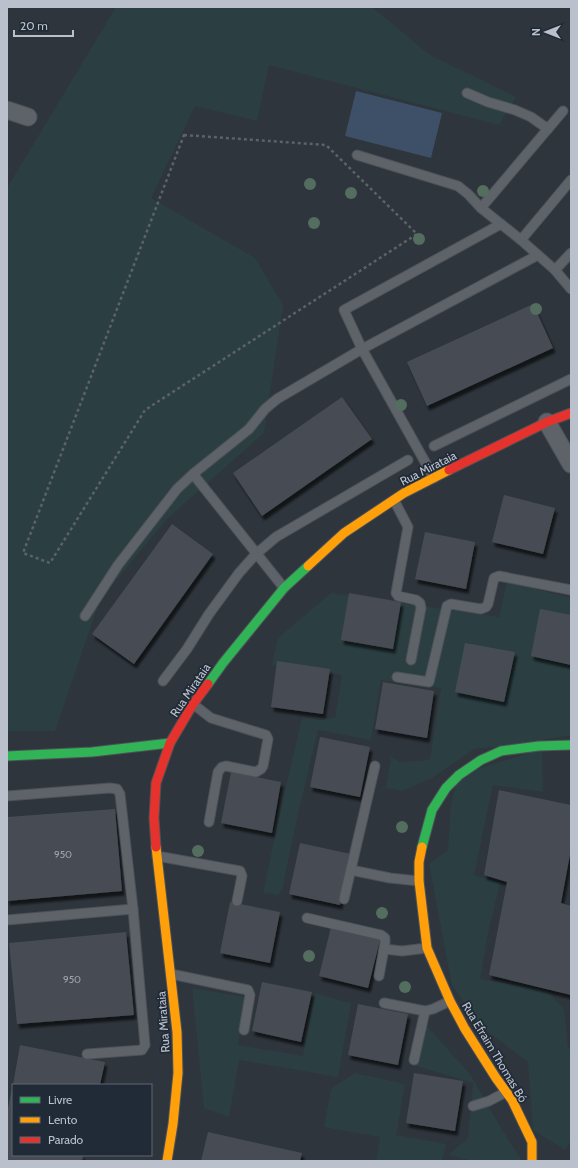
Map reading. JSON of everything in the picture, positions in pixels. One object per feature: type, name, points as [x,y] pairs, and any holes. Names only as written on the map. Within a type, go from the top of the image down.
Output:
[{"type":"street","points":[[7,110],[28,117]]},
{"type":"street","name":"Rua Mirataia","points":[[167,1161],[173,1124],[178,1073],[177,1032],[154,818],[156,783],[170,743],[193,704],[223,663],[284,588],[344,533],[404,493],[547,422],[571,413]]},
{"type":"street","points":[[547,422],[571,464]]},
{"type":"street","points":[[7,756],[92,752],[170,743]]},
{"type":"street","name":"Rua Efraim Thomas Bó","points":[[532,1161],[532,1142],[512,1100],[465,1029],[450,1001],[428,948],[419,881],[419,862],[432,810],[446,788],[460,775],[481,760],[501,751],[539,746],[571,745]]},
{"type":"lane","points":[[467,93],[531,117],[548,129]]},
{"type":"lane","points":[[481,208],[563,111]]},
{"type":"lane","points":[[357,155],[458,186],[481,208],[555,270],[571,290]]},
{"type":"lane","points":[[521,240],[571,180]]},
{"type":"lane","points":[[434,478],[362,349],[344,310],[501,224]]},
{"type":"lane","points":[[555,270],[571,253]]},
{"type":"lane","points":[[85,616],[118,565],[177,489],[193,474],[249,429],[265,409],[277,399],[362,349],[538,255]]},
{"type":"lane","points":[[434,446],[571,379]]},
{"type":"lane","points":[[163,682],[187,649],[209,614],[239,573],[256,554],[276,537],[408,460]]},
{"type":"lane","points":[[193,474],[284,588]]},
{"type":"lane","points":[[394,500],[408,527],[396,593],[398,596],[416,600],[420,603],[421,608],[411,660]]},
{"type":"lane","points":[[396,677],[429,682],[447,606],[451,604],[481,609],[486,607],[494,578],[499,576],[571,590]]},
{"type":"lane","points":[[193,704],[211,718],[266,735],[268,739],[263,766],[261,769],[256,772],[226,766],[222,767],[218,772],[209,822]]},
{"type":"lane","points":[[344,899],[375,766]]},
{"type":"lane","points":[[7,796],[110,788],[117,789],[120,794],[133,909],[145,1045],[142,1050],[87,1054]]},
{"type":"lane","points":[[157,856],[240,871],[242,876],[237,900]]},
{"type":"lane","points":[[351,870],[390,878],[419,881]]},
{"type":"lane","points":[[7,920],[133,909]]},
{"type":"lane","points":[[307,918],[382,935],[385,938],[379,976]]},
{"type":"lane","points":[[384,949],[402,951],[428,948]]},
{"type":"lane","points":[[171,974],[248,990],[250,995],[244,1030]]},
{"type":"lane","points":[[384,1003],[425,1010],[433,1009],[450,1001]]},
{"type":"lane","points":[[414,1060],[425,1010]]},
{"type":"lane","points":[[472,1106],[490,1101],[506,1092]]},
{"type":"path","points":[[184,135],[326,145],[417,234],[145,410],[50,563],[23,553],[184,135]]},
{"type":"green space","points":[[116,7],[372,7],[430,55],[516,97],[499,125],[269,65],[257,121],[195,106],[151,198],[255,258],[283,305],[264,433],[167,519],[100,600],[55,731],[7,731],[7,188]]},
{"type":"green space","points":[[507,582],[571,598],[571,735],[519,744],[474,749],[432,778],[402,791],[386,788],[391,757],[400,762],[430,760],[441,688],[381,680],[371,740],[318,730],[282,890],[278,895],[263,893],[302,718],[320,720],[335,718],[342,675],[272,665],[278,638],[331,593],[499,617]]},
{"type":"green space","points":[[542,749],[543,792],[493,785],[474,875],[500,883],[488,933],[480,979],[547,991],[564,1009],[568,1048],[571,1050],[571,1140],[565,1150],[533,1130],[528,1062],[479,1025],[452,985],[429,864],[448,850],[451,804],[456,784],[468,772]]},
{"type":"green space","points":[[192,988],[245,997],[238,1045],[303,1056],[315,993],[351,1003],[338,1077],[239,1060],[229,1117],[204,1108]]},
{"type":"green space","points":[[426,1025],[470,1074],[522,1161],[473,1161],[448,1155],[468,1138],[473,1083],[417,1066]]},
{"type":"green space","points":[[355,1073],[405,1084],[396,1135],[446,1144],[442,1161],[376,1161],[380,1137],[324,1127],[331,1089]]},
{"type":"water","points":[[356,91],[442,113],[431,158],[345,136]]},
{"type":"building","points":[[533,304],[553,348],[427,406],[407,362]]},
{"type":"building","points":[[342,397],[372,439],[262,516],[233,473]]},
{"type":"building","points":[[504,495],[555,508],[543,554],[492,542]]},
{"type":"building","points":[[172,524],[213,554],[134,664],[92,634]]},
{"type":"building","points":[[425,532],[475,542],[466,589],[415,579]]},
{"type":"building","points":[[349,593],[401,602],[393,649],[341,640]]},
{"type":"building","points":[[540,609],[571,615],[571,665],[531,656]]},
{"type":"building","points":[[465,643],[515,652],[504,702],[455,692]]},
{"type":"building","points":[[277,661],[330,669],[323,714],[271,707]]},
{"type":"building","points":[[383,682],[434,691],[427,738],[375,729]]},
{"type":"building","points":[[320,737],[370,747],[360,797],[310,787]]},
{"type":"building","points":[[231,772],[281,782],[272,833],[221,823]]},
{"type":"building","points":[[499,790],[571,805],[571,849],[561,903],[571,906],[571,995],[489,975],[507,882],[484,875]]},
{"type":"building","points":[[115,809],[122,891],[7,901],[7,817]]},
{"type":"building","points":[[300,843],[351,854],[340,905],[289,894]]},
{"type":"building","points":[[230,902],[280,912],[270,963],[220,953]]},
{"type":"building","points":[[331,927],[380,940],[368,988],[319,976]]},
{"type":"building","points":[[126,932],[134,1015],[17,1024],[9,943]]},
{"type":"building","points":[[262,982],[312,992],[301,1042],[252,1031]]},
{"type":"building","points":[[358,1004],[408,1014],[398,1065],[348,1055]]},
{"type":"building","points":[[20,1045],[105,1062],[100,1084],[13,1084]]},
{"type":"building","points":[[414,1073],[463,1081],[455,1131],[406,1123]]},
{"type":"building","points":[[12,1089],[12,1156],[83,1156],[82,1161],[7,1161],[7,1112]]},
{"type":"building","points":[[208,1132],[302,1153],[300,1161],[201,1161]]},
{"type":"traffic: fast","points":[[208,684],[223,663],[284,588],[308,566]]},
{"type":"traffic: fast","points":[[7,756],[92,752],[170,743]]},
{"type":"traffic: fast","points":[[422,847],[432,810],[446,788],[459,775],[481,760],[501,751],[539,746],[571,745]]},
{"type":"traffic: slow","points":[[308,566],[344,533],[404,493],[449,470]]},
{"type":"traffic: slow","points":[[156,847],[177,1032],[178,1073],[173,1124],[167,1161]]},
{"type":"traffic: slow","points":[[422,847],[419,862],[419,881],[427,948],[450,1001],[465,1029],[512,1100],[532,1142],[532,1161]]},
{"type":"traffic: jam","points":[[449,470],[547,422],[571,413]]},
{"type":"traffic: jam","points":[[156,847],[154,818],[156,783],[170,743],[193,704],[208,684]]}]
